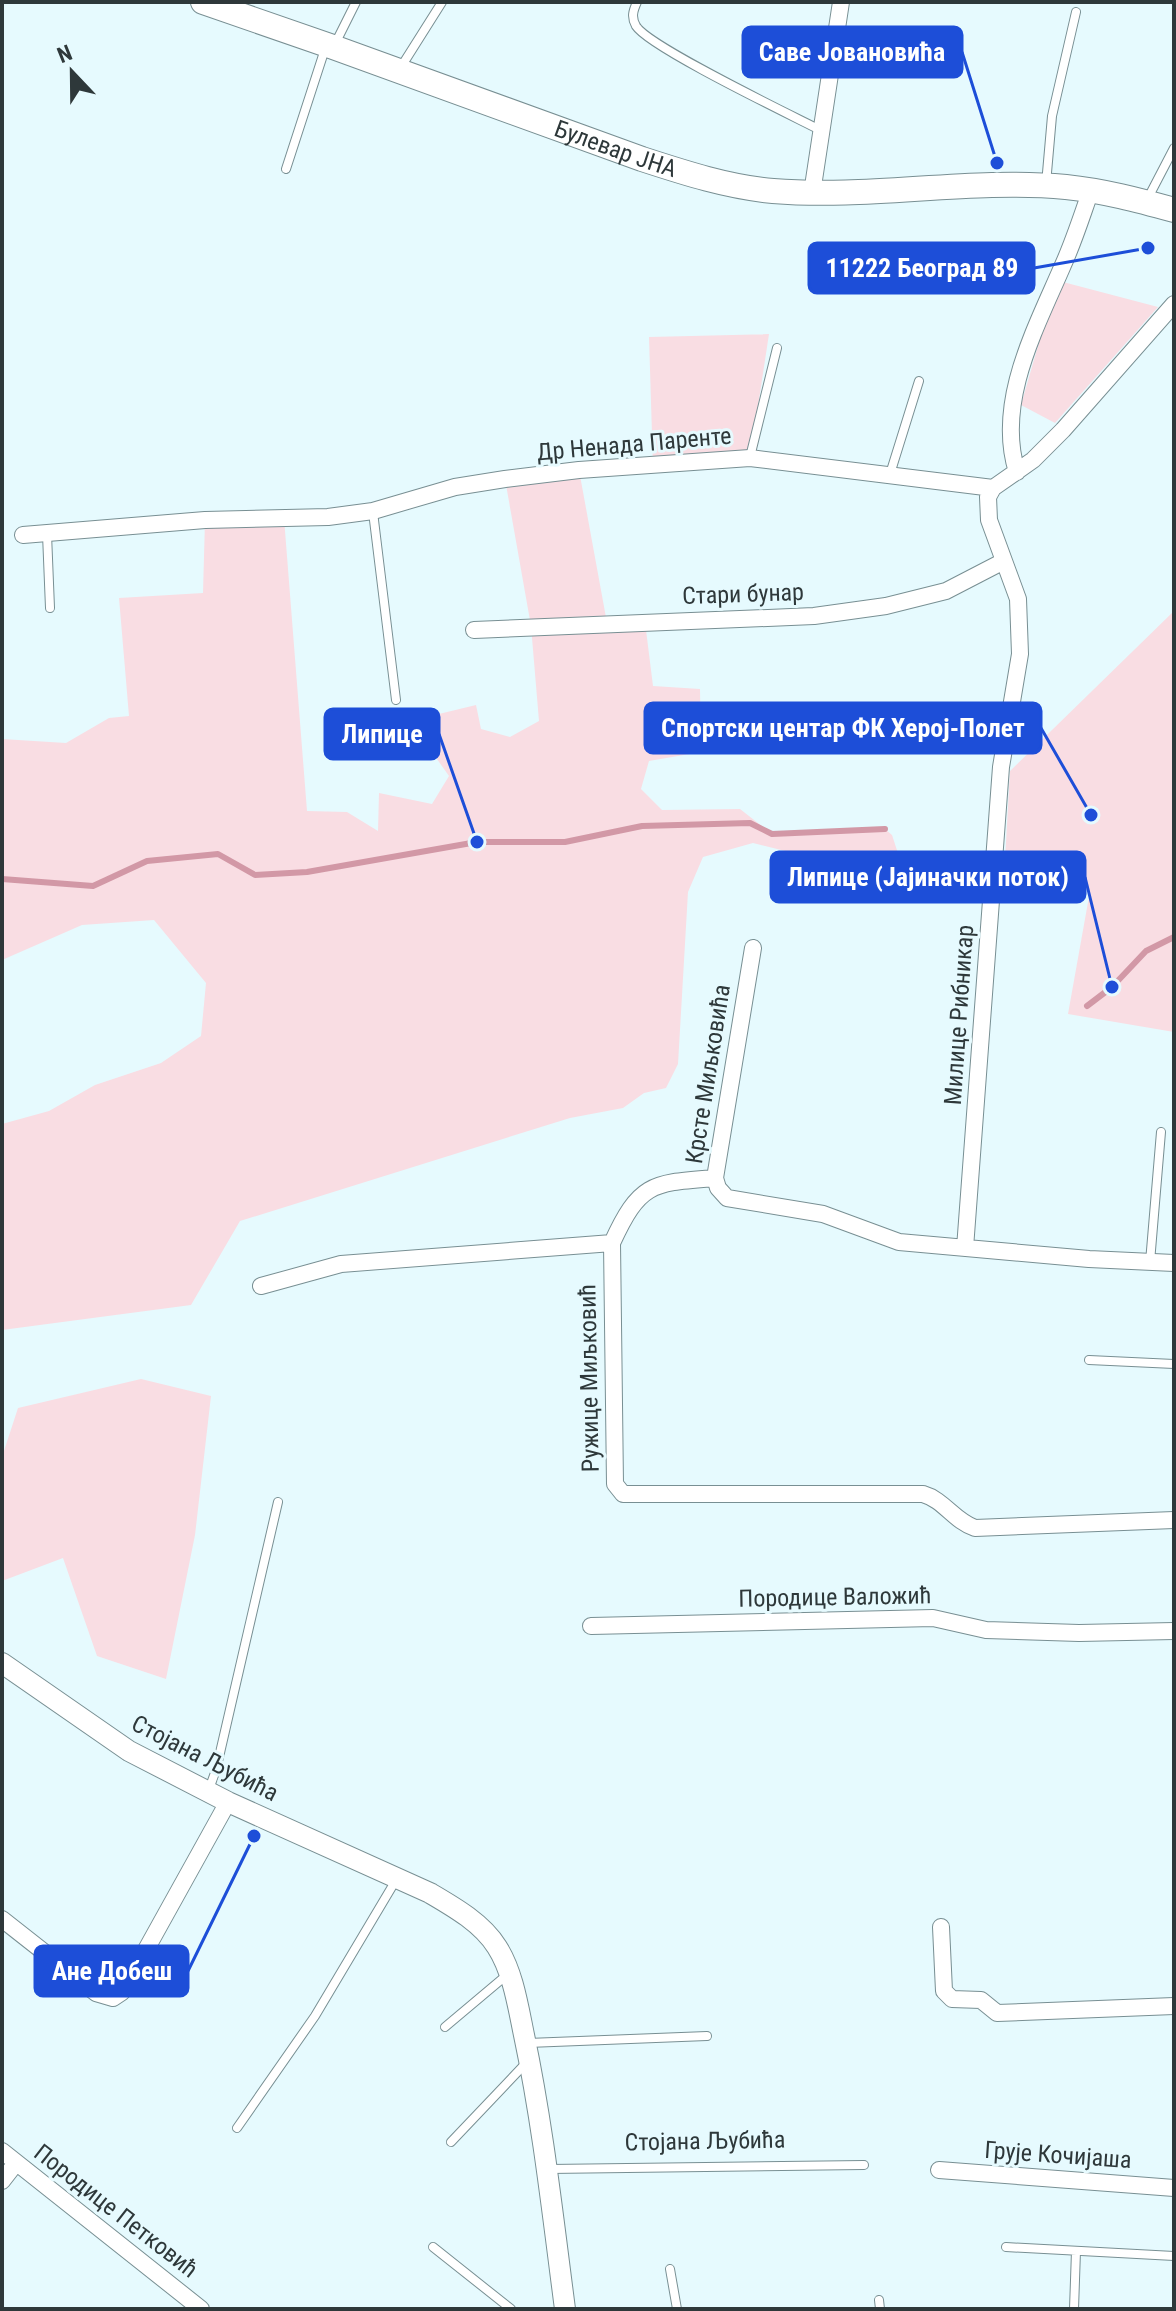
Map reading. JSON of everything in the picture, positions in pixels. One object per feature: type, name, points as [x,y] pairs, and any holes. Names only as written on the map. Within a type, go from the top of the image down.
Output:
[{"type":"main road","name":"Булевар ЈНА","points":[[203,2],[690,175],[748,188],[848,194],[1046,186],[1091,190],[1174,210]]},
{"type":"street","points":[[812,193],[841,2]]},
{"type":"street","points":[[1017,472],[1010,432],[1023,362],[1091,190]]},
{"type":"street","points":[[993,488],[1033,460],[1063,430],[1174,304]]},
{"type":"street","name":"Др Ненада Паренте","points":[[23,535],[205,520],[298,519],[373,511],[455,487],[489,481],[579,470],[750,458],[993,488]]},
{"type":"street","name":"Милице Рибникар","points":[[965,1248],[1001,767],[1020,654],[1018,599],[989,520],[988,497],[993,488]]},
{"type":"street","name":"Стари бунар","points":[[474,630],[814,616],[886,606],[946,591],[1004,561]]},
{"type":"street","name":"Крсте Миљковића","points":[[753,948],[715,1178],[722,1193],[734,1201],[823,1214],[899,1242],[965,1248]]},
{"type":"street","points":[[261,1286],[341,1264],[612,1243],[624,1218],[644,1193],[655,1185],[715,1178]]},
{"type":"street","name":"Ружице Миљковић","points":[[612,1243],[615,1484],[623,1494],[923,1494],[936,1499],[961,1521],[975,1528],[1174,1520]]},
{"type":"street","points":[[965,1248],[1174,1263]]},
{"type":"street","name":"Породице Валожић","points":[[591,1626],[933,1618],[986,1630],[1079,1633],[1174,1631]]},
{"type":"street","name":"Стојана Љубића","points":[[2,1663],[129,1751],[228,1802],[397,1877],[450,1904],[494,1942],[509,1974],[527,2051],[565,2309]]},
{"type":"street","points":[[2,1919],[96,1993],[113,1998],[122,1992],[132,1975],[228,1802]]},
{"type":"street","points":[[941,1927],[944,1991],[947,1997],[981,2000],[997,2013],[1174,2006]]},
{"type":"street","name":"Породице Петковић","points":[[2,2151],[201,2309]]},
{"type":"street","points":[[2,2181],[16,2163]]},
{"type":"street","name":"Грује Кочијаша","points":[[939,2170],[1174,2188]]},
{"type":"lane","points":[[286,169],[330,46],[356,2]]},
{"type":"lane","points":[[399,71],[442,2]]},
{"type":"lane","points":[[637,2],[632,14],[641,32],[822,131]]},
{"type":"lane","points":[[1046,186],[1052,116],[1076,12]]},
{"type":"lane","points":[[1146,203],[1174,148]]},
{"type":"lane","points":[[750,458],[777,348]]},
{"type":"lane","points":[[890,474],[919,381]]},
{"type":"lane","points":[[373,511],[396,700]]},
{"type":"lane","points":[[47,534],[50,608]]},
{"type":"lane","points":[[1150,1262],[1161,1132]]},
{"type":"lane","points":[[1089,1360],[1174,1364]]},
{"type":"lane","points":[[208,1792],[216,1770],[278,1502]]},
{"type":"lane","points":[[237,2128],[315,2016],[397,1877]]},
{"type":"lane","points":[[445,2027],[509,1974]]},
{"type":"lane","points":[[451,2142],[527,2051],[707,2036]]},
{"type":"lane","name":"Стојана Љубића","points":[[546,2169],[864,2165]]},
{"type":"lane","points":[[433,2247],[511,2309]]},
{"type":"lane","points":[[1006,2247],[1174,2256]]},
{"type":"lane","points":[[1074,2309],[1076,2251]]},
{"type":"lane","points":[[670,2269],[677,2309]]},
{"type":"shaded area","points":[[1063,282],[1158,307],[1055,423],[1021,405],[1042,332]]},
{"type":"shaded area","points":[[769,334],[750,458],[653,467],[649,337]]},
{"type":"shaded area","points":[[579,470],[607,623],[645,622],[653,686],[700,689],[701,752],[649,761],[641,789],[662,810],[740,809],[772,834],[885,829],[892,835],[907,881],[753,843],[703,857],[688,892],[678,1064],[666,1088],[644,1093],[623,1108],[570,1118],[240,1221],[191,1305],[2,1330],[2,1124],[49,1111],[95,1085],[161,1063],[201,1036],[206,983],[154,920],[82,925],[2,960],[2,739],[66,743],[109,718],[129,716],[119,598],[203,593],[205,520],[284,518],[307,811],[347,812],[378,831],[379,793],[432,804],[449,776],[410,721],[476,705],[481,729],[510,737],[539,721],[531,626],[505,479]]},
{"type":"shaded area","points":[[1174,611],[1174,1032],[1068,1014],[1090,891],[1005,860],[1010,771]]},
{"type":"shaded area","points":[[141,1379],[211,1396],[195,1535],[166,1679],[97,1656],[63,1558],[2,1581],[2,1457],[18,1408]]},
{"type":"waterway","points":[[2,879],[93,886],[147,861],[218,854],[255,875],[307,872],[477,842],[565,842],[642,826],[750,823],[772,834],[885,829]]},
{"type":"waterway","points":[[1087,1006],[1112,987],[1146,951],[1174,937]]},
{"type":"place","name":"Саве Јовановића","points":[[997,163]]},
{"type":"place","name":"11222 Београд 89","points":[[1148,248]]},
{"type":"place","name":"Спортски центар ФК Херој-Полет","points":[[1091,815]]},
{"type":"place","name":"Липице","points":[[477,842]]},
{"type":"place","name":"Липице (Јајиначки поток)","points":[[1112,987]]},
{"type":"place","name":"Ане Добеш","points":[[254,1836]]}]
